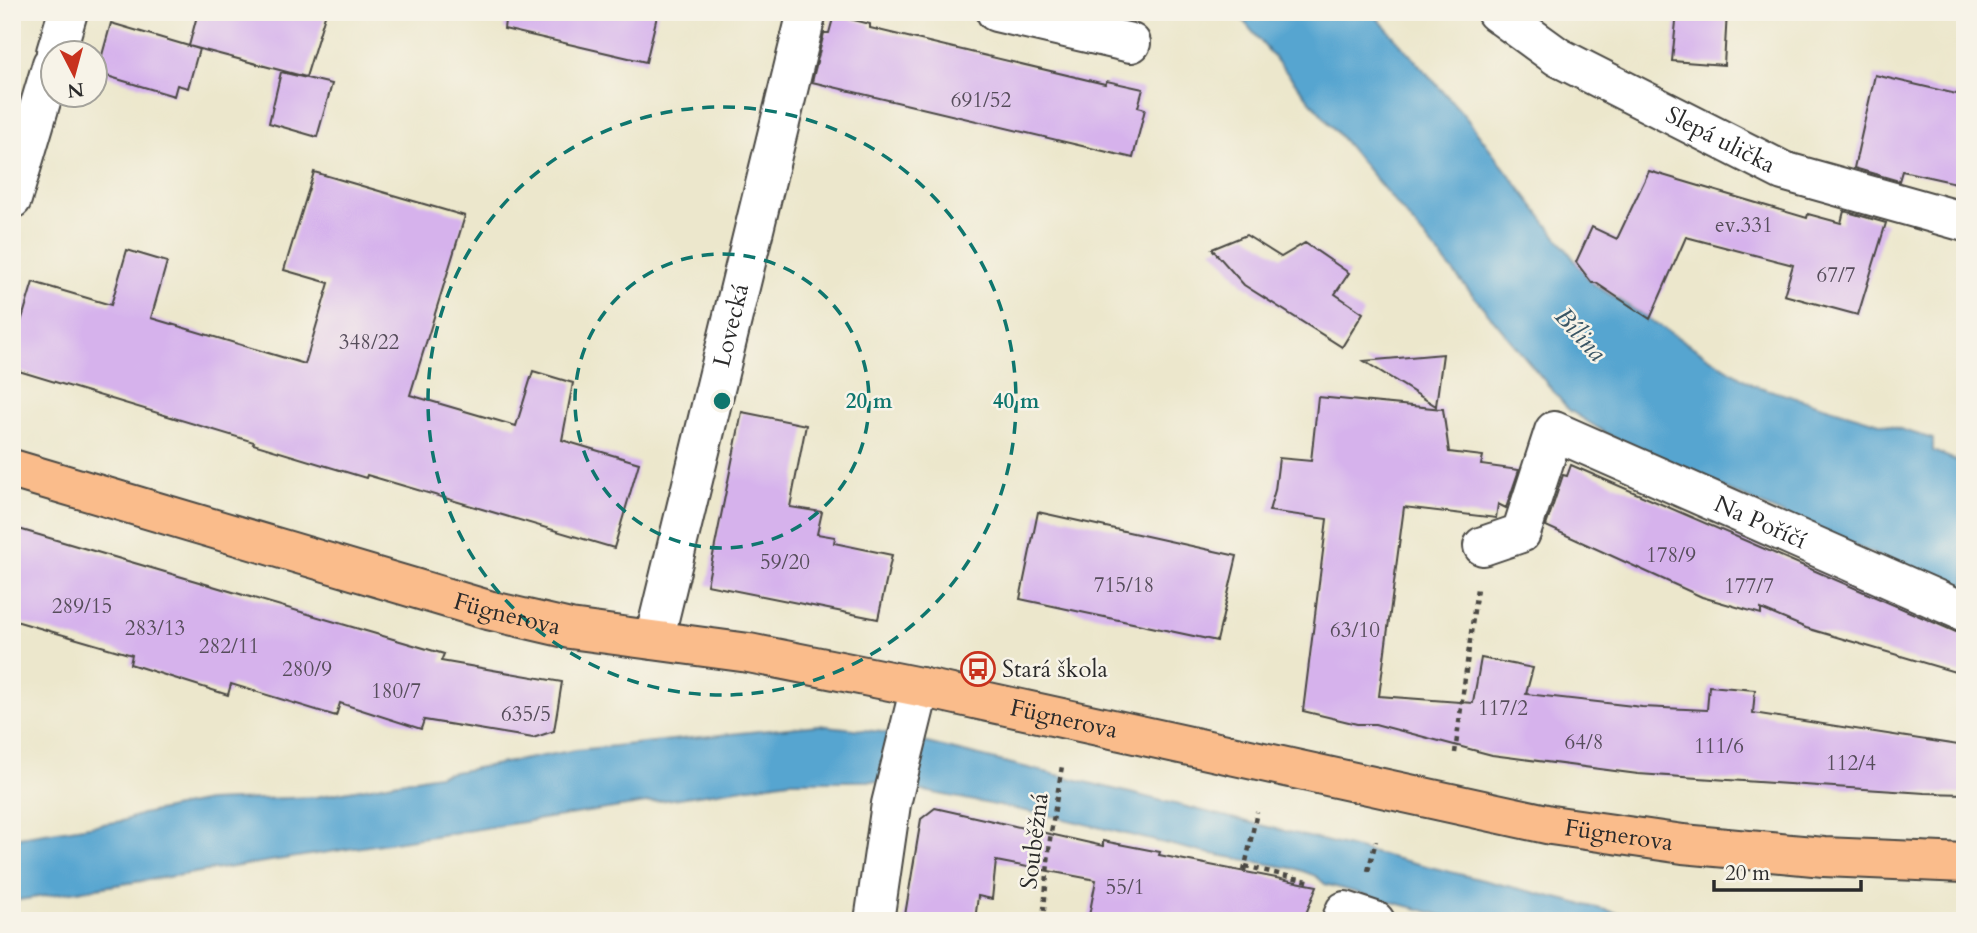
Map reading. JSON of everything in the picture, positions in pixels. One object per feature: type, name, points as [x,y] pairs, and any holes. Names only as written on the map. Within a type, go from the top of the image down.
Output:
[{"type":"main road","name":"Fügnerova","points":[[12,469],[488,610],[570,629],[749,653],[919,687],[1551,825],[1683,844],[1824,857],[1965,863]]},
{"type":"street","points":[[60,38],[68,12]]},
{"type":"street","name":"Lovecká","points":[[654,639],[807,12]]},
{"type":"street","points":[[996,12],[1131,43]]},
{"type":"street","name":"Slepá ulička","points":[[1496,12],[1558,57],[1783,171],[1965,222]]},
{"type":"street","points":[[12,199],[39,108]]},
{"type":"street","name":"Na Poříčí","points":[[1483,546],[1521,533],[1554,431],[1965,612]]},
{"type":"street","points":[[874,921],[891,804],[919,687]]},
{"type":"street","points":[[1341,921],[1345,911],[1376,921]]},
{"type":"path","points":[[1455,752],[1483,546]]},
{"type":"path","name":"Souběžná","points":[[1043,921],[1050,839],[1062,766]]},
{"type":"path","points":[[1257,812],[1244,868],[1320,883]]},
{"type":"water","name":"Bílina","points":[[1236,12],[1372,12],[1464,115],[1592,283],[1753,385],[1933,439],[1933,451],[1965,464],[1965,594],[1627,446],[1569,410]]},
{"type":"water","points":[[818,725],[882,732],[1650,921],[1463,921],[1325,884],[1316,876],[1297,869],[1201,852],[1056,817],[873,781],[789,781],[12,901],[12,838],[122,821],[142,814],[207,801],[316,797],[576,750]]},
{"type":"building","points":[[198,12],[326,12],[306,77],[189,46]]},
{"type":"building","points":[[506,12],[658,12],[646,62],[504,29]]},
{"type":"building","points":[[1677,12],[1727,12],[1724,65],[1672,61]]},
{"type":"building","points":[[834,15],[870,24],[870,28],[1105,84],[1107,81],[1143,89],[1138,107],[1145,109],[1133,158],[812,82],[824,33],[829,33]]},
{"type":"building","points":[[111,23],[199,49],[188,88],[177,85],[174,96],[108,76],[107,38]]},
{"type":"building","points":[[281,72],[332,84],[317,137],[269,123]]},
{"type":"building","points":[[1875,75],[1965,96],[1965,185],[1902,171],[1899,181],[1854,168]]},
{"type":"building","points":[[1649,171],[1807,218],[1808,214],[1841,223],[1844,211],[1886,223],[1858,315],[1784,295],[1793,265],[1686,237],[1650,319],[1596,283],[1592,283],[1576,262],[1592,227],[1617,239]]},
{"type":"building","points":[[314,172],[465,216],[410,395],[516,426],[533,371],[573,383],[562,440],[639,463],[614,548],[367,475],[366,478],[12,369],[12,352],[33,282],[111,305],[127,250],[167,262],[151,318],[305,364],[329,283],[284,270]]},
{"type":"building","points":[[1246,235],[1281,257],[1305,243],[1349,273],[1335,294],[1363,313],[1342,347],[1244,285],[1212,249]]},
{"type":"building","points":[[1443,354],[1436,406],[1364,361]]},
{"type":"building","points":[[1318,397],[1443,409],[1449,452],[1483,456],[1481,465],[1519,470],[1506,508],[1498,504],[1496,518],[1404,507],[1379,696],[1473,703],[1481,658],[1533,668],[1526,694],[1642,707],[1707,710],[1709,686],[1755,690],[1753,713],[1965,746],[1965,794],[1638,774],[1492,755],[1375,724],[1357,724],[1303,711],[1327,519],[1269,511],[1279,458],[1311,461]]},
{"type":"building","points":[[742,412],[806,425],[790,507],[822,512],[817,534],[835,537],[834,543],[892,555],[878,619],[707,585]]},
{"type":"building","points":[[1571,465],[1956,632],[1965,633],[1965,675],[1806,628],[1761,609],[1761,614],[1702,597],[1546,526],[1563,475],[1567,476]]},
{"type":"building","points":[[1038,512],[1237,556],[1217,641],[1020,599]]},
{"type":"building","points":[[12,527],[444,654],[441,661],[562,682],[554,731],[533,738],[424,720],[421,729],[340,703],[336,716],[231,684],[228,695],[130,664],[132,655],[12,620]]},
{"type":"building","points":[[935,808],[1103,846],[1103,841],[1160,852],[1159,855],[1317,886],[1303,921],[1088,921],[1096,880],[996,861],[992,899],[978,896],[975,921],[904,921],[921,819]]},
{"type":"place","name":"Stará škola","points":[[978,669]]}]
